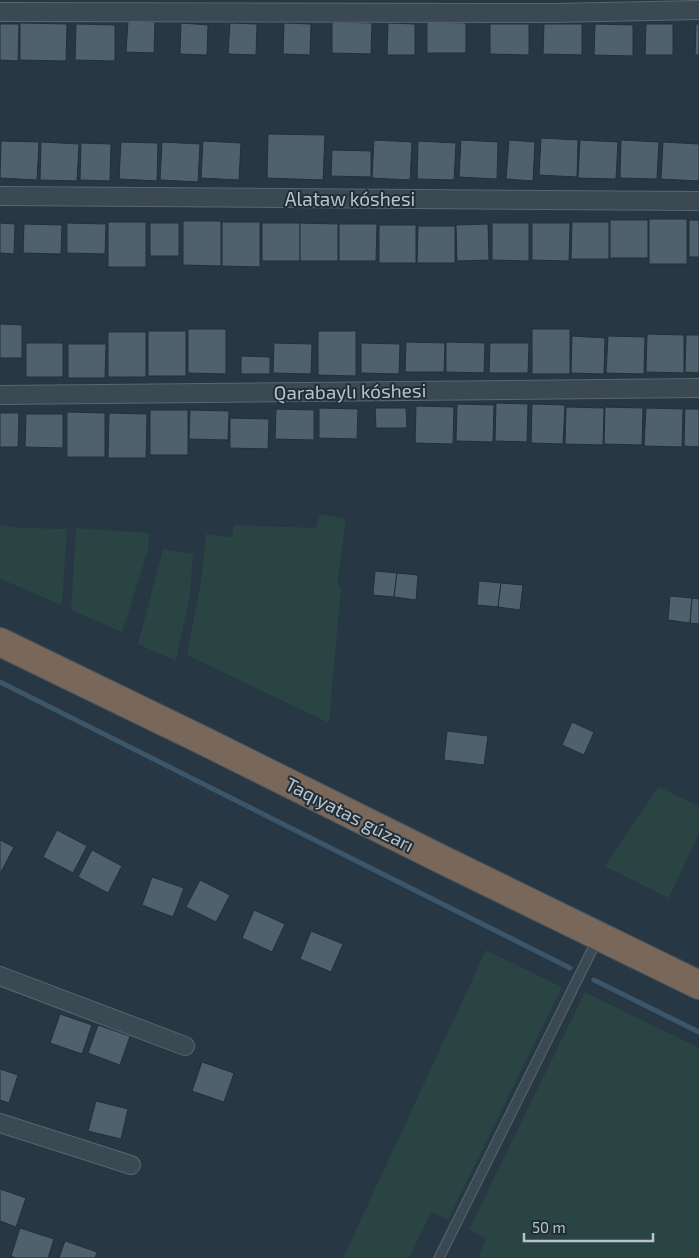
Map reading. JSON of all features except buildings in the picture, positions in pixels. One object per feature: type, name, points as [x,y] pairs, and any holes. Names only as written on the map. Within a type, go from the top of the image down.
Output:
[{"type":"highway","name":"Taqıyatas gúzarı","points":[[0,642],[699,985]]},
{"type":"street","points":[[6,8],[554,6],[699,10]]},
{"type":"street","name":"Alataw kóshesi","points":[[0,196],[699,201]]},
{"type":"street","name":"Qarabaylı kóshesi","points":[[0,395],[699,388]]},
{"type":"street","points":[[0,976],[185,1046]]},
{"type":"street","points":[[0,1123],[131,1165]]},
{"type":"lane","points":[[439,1258],[599,936]]},
{"type":"green space","points":[[320,514],[346,519],[337,584],[341,588],[329,723],[187,655],[202,575],[206,534],[232,537],[234,525],[316,528]]},
{"type":"green space","points":[[0,525],[23,528],[67,529],[62,605],[0,579]]},
{"type":"green space","points":[[76,528],[149,533],[148,550],[122,632],[71,610]]},
{"type":"green space","points":[[163,549],[193,554],[190,594],[176,661],[138,644]]},
{"type":"green space","points":[[658,787],[699,806],[699,833],[669,898],[605,866]]},
{"type":"green space","points":[[486,950],[562,987],[448,1220],[431,1212],[409,1258],[343,1258]]},
{"type":"green space","points":[[585,992],[699,1048],[699,1258],[478,1258],[486,1239],[469,1229]]},
{"type":"waterway","points":[[0,682],[570,968]]},
{"type":"waterway","points":[[594,980],[699,1032]]}]
